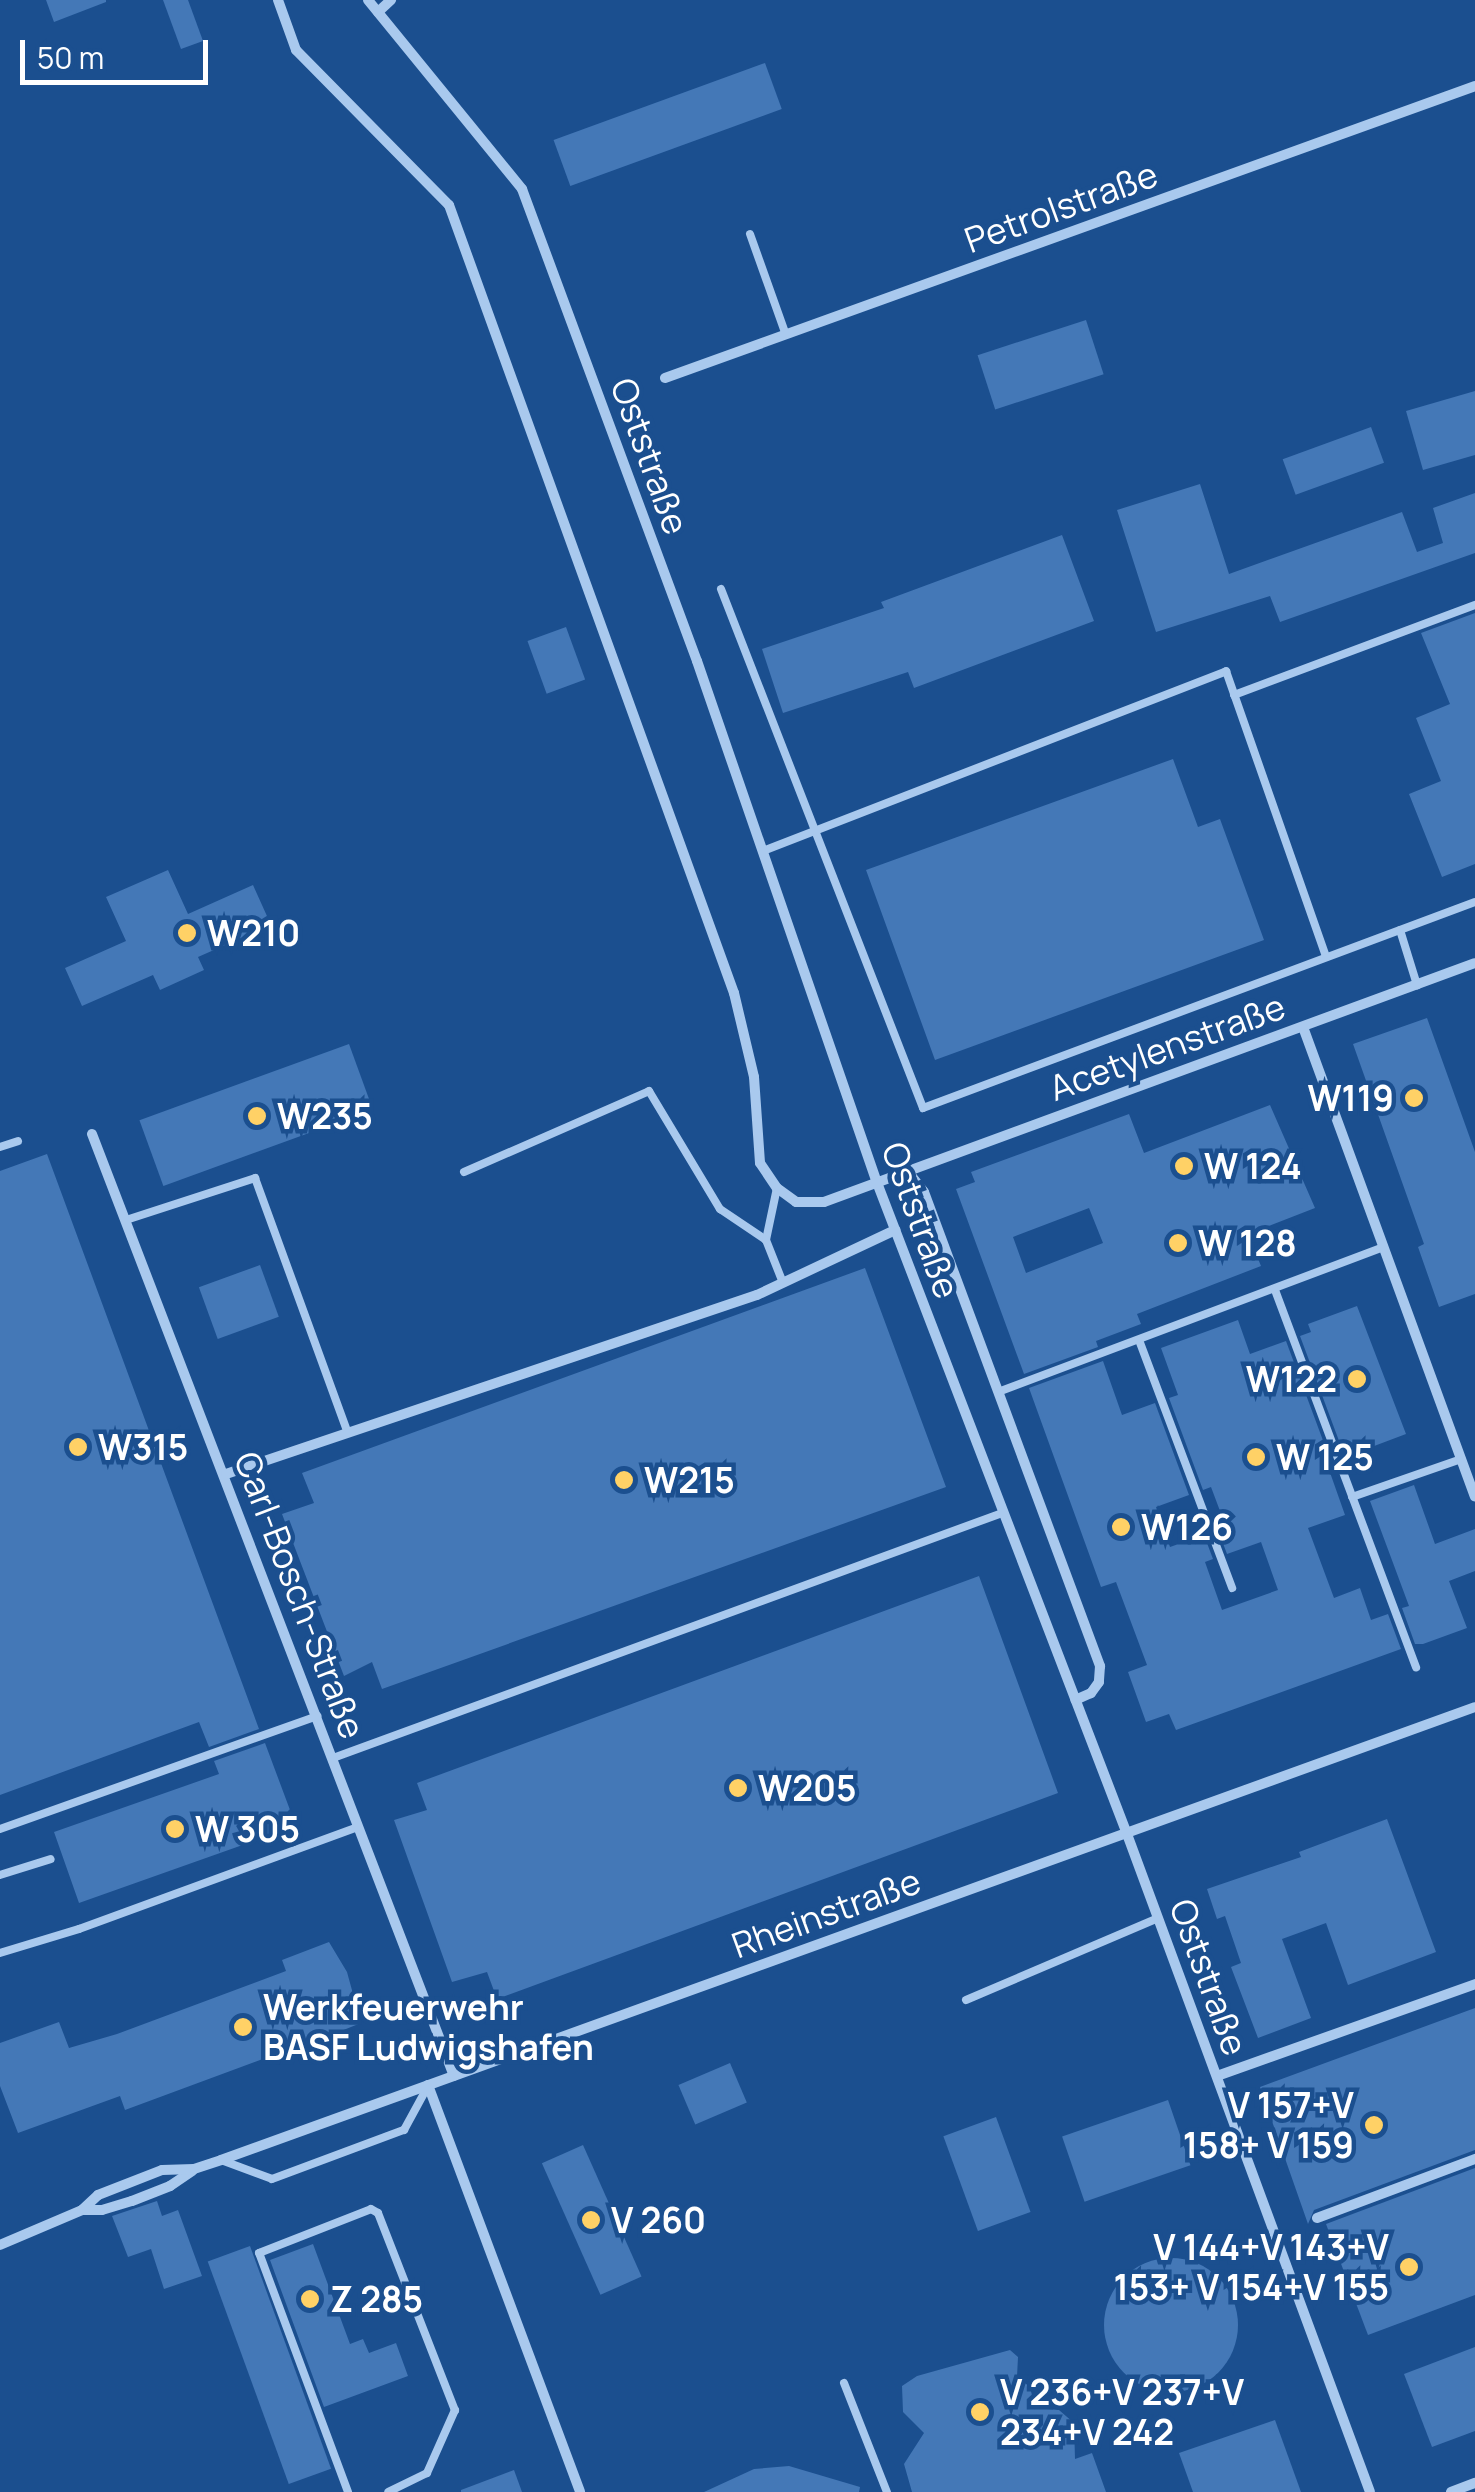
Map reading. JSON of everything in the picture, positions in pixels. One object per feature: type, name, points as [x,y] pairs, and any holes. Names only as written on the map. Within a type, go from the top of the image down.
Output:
[{"type":"street","points":[[278,0],[296,50],[449,205],[734,993],[754,1077],[760,1163],[776,1188]]},
{"type":"street","name":"Oststraße","points":[[368,0],[522,190],[698,662],[876,1180],[1128,1834],[1370,2492]]},
{"type":"street","points":[[378,12],[391,0]]},
{"type":"street","name":"Petrolstraße","points":[[666,378],[1475,86]]},
{"type":"street","name":"Acetylenstraße","points":[[776,1188],[796,1202],[824,1202],[1475,963]]},
{"type":"street","points":[[1303,1027],[1475,1496]]},
{"type":"street","name":"Carl-Bosch-Straße","points":[[92,1134],[226,1474],[454,2076]]},
{"type":"street","points":[[906,1169],[924,1192],[1100,1666],[1099,1682],[1091,1693],[1075,1700]]},
{"type":"street","points":[[226,1474],[783,1283],[895,1230]]},
{"type":"street","name":"Rheinstraße","points":[[82,2210],[98,2195],[162,2170],[194,2169],[221,2160],[1475,1707]]},
{"type":"street","points":[[1217,2076],[1475,1984]]},
{"type":"street","points":[[428,2085],[580,2492]]},
{"type":"street","points":[[1317,2218],[1475,2159]]},
{"type":"street","name":"Rheinstraße","points":[[82,2210],[102,2210],[132,2200],[170,2186],[194,2169]]},
{"type":"street","points":[[0,2246],[82,2210]]},
{"type":"street","points":[[1451,2492],[1475,2483]]},
{"type":"lane","points":[[750,234],[786,335]]},
{"type":"lane","points":[[721,588],[923,1108],[1475,902]]},
{"type":"lane","points":[[1234,695],[1475,604]]},
{"type":"lane","points":[[763,852],[1226,671],[1326,957]]},
{"type":"lane","points":[[1400,930],[1417,984]]},
{"type":"lane","points":[[464,1172],[648,1091],[720,1209],[766,1240]]},
{"type":"lane","points":[[0,1147],[18,1141]]},
{"type":"lane","points":[[126,1220],[256,1178],[348,1433]]},
{"type":"lane","points":[[776,1188],[766,1240],[783,1283]]},
{"type":"lane","points":[[998,1392],[1384,1247]]},
{"type":"lane","points":[[1275,1290],[1416,1667]]},
{"type":"lane","points":[[1139,1340],[1232,1588]]},
{"type":"lane","points":[[1352,1497],[1461,1459]]},
{"type":"lane","points":[[333,1758],[1002,1513]]},
{"type":"lane","points":[[0,1828],[317,1716]]},
{"type":"lane","points":[[0,1953],[79,1929],[358,1827]]},
{"type":"lane","points":[[0,1874],[51,1859]]},
{"type":"lane","points":[[966,2000],[1158,1918]]},
{"type":"lane","points":[[221,2160],[272,2179],[404,2130],[428,2085]]},
{"type":"lane","points":[[348,2492],[260,2252],[370,2209],[378,2213],[455,2410],[427,2473],[388,2492]]},
{"type":"lane","points":[[844,2383],[887,2492]]},
{"type":"building","points":[[46,0],[106,0],[106,2],[54,22]]},
{"type":"building","points":[[163,0],[188,0],[203,41],[181,49]]},
{"type":"building","points":[[765,63],[782,109],[570,186],[554,140]]},
{"type":"building","points":[[1086,320],[1104,374],[995,409],[978,355]]},
{"type":"building","points":[[1475,391],[1475,455],[1423,470],[1406,411]]},
{"type":"building","points":[[1371,427],[1384,463],[1296,495],[1283,459]]},
{"type":"building","points":[[1200,484],[1229,574],[1402,512],[1417,552],[1443,543],[1433,508],[1475,493],[1475,553],[1280,622],[1270,596],[1156,632],[1117,510]]},
{"type":"building","points":[[1062,535],[1094,621],[914,688],[908,672],[783,713],[762,649],[884,608],[881,602]]},
{"type":"building","points":[[1475,613],[1475,864],[1442,877],[1409,794],[1441,781],[1416,718],[1450,704],[1421,633]]},
{"type":"building","points":[[566,627],[585,680],[547,694],[527,641]]},
{"type":"building","points":[[1173,759],[1198,827],[1220,819],[1264,940],[935,1060],[866,870]]},
{"type":"building","name":"W210","points":[[168,870],[188,914],[253,885],[271,925],[198,957],[204,970],[160,990],[153,975],[82,1006],[65,968],[126,941],[106,897]]},
{"type":"building","name":"W119","points":[[1427,1018],[1475,1152],[1475,1294],[1439,1307],[1418,1247],[1424,1244],[1353,1044]]},
{"type":"building","name":"W235","points":[[349,1044],[373,1110],[163,1186],[139,1120]]},
{"type":"building","name":"W 128","points":[[1270,1105],[1315,1208],[1248,1234],[1261,1266],[1137,1314],[1141,1324],[1096,1341],[1098,1347],[1024,1374],[956,1189],[975,1182],[971,1172],[1129,1114],[1144,1153]],"holes":[[[1089,1208],[1103,1243],[1026,1273],[1013,1237]]]},
{"type":"building","name":"W315","points":[[47,1154],[259,1729],[209,1747],[199,1722],[0,1795],[0,1171]]},
{"type":"building","points":[[260,1265],[279,1317],[218,1339],[199,1287]]},
{"type":"building","name":"W215","points":[[865,1268],[946,1487],[382,1689],[372,1662],[344,1676],[282,1514],[314,1503],[302,1473]]},
{"type":"building","name":"W122","points":[[1357,1306],[1406,1434],[1345,1457],[1300,1336],[1311,1332],[1308,1324]]},
{"type":"building","points":[[1238,1320],[1250,1354],[1286,1341],[1331,1462],[1327,1464],[1345,1515],[1308,1528],[1334,1598],[1360,1588],[1371,1620],[1388,1614],[1401,1649],[1176,1730],[1169,1714],[1146,1722],[1128,1672],[1147,1665],[1116,1582],[1101,1587],[1029,1388],[1103,1361],[1122,1415],[1155,1403],[1189,1495],[1156,1507],[1170,1547],[1204,1535],[1213,1559],[1205,1562],[1222,1610],[1278,1590],[1261,1542],[1227,1554],[1218,1530],[1226,1527],[1211,1487],[1203,1490],[1169,1398],[1178,1395],[1161,1348]]},
{"type":"building","points":[[1414,1485],[1435,1544],[1475,1529],[1475,1571],[1449,1581],[1467,1628],[1423,1644],[1415,1644],[1402,1608],[1409,1606],[1370,1501]]},
{"type":"building","name":"W205","points":[[979,1576],[1058,1793],[497,1999],[487,1972],[452,1982],[394,1820],[427,1810],[417,1783]]},
{"type":"building","name":"W 305","points":[[265,1743],[296,1826],[79,1903],[54,1832],[219,1774],[214,1761]]},
{"type":"building","points":[[1387,1819],[1436,1952],[1348,1985],[1326,1923],[1282,1939],[1311,2018],[1258,2038],[1231,1967],[1241,1963],[1225,1916],[1217,1919],[1207,1889],[1301,1857],[1299,1852]]},
{"type":"building","name":"Werkfeuerwehr BASF Ludwigshafen","points":[[329,1942],[347,1972],[361,2023],[341,2031],[334,2045],[321,2049],[306,2043],[125,2110],[120,2096],[18,2133],[0,2086],[0,2043],[59,2022],[69,2048],[117,2034],[286,1971],[282,1960]]},
{"type":"building","name":"V 157+V 158+ V 159","points":[[1475,2008],[1475,2150],[1314,2210],[1308,2224],[1260,2087]]},
{"type":"building","name":"V 260","points":[[730,2063],[747,2103],[695,2124],[678,2085]]},
{"type":"building","points":[[1168,2100],[1190,2165],[1085,2202],[1062,2136]]},
{"type":"building","points":[[996,2117],[1031,2212],[978,2231],[943,2136]]},
{"type":"building","name":"V 260","points":[[583,2145],[642,2277],[600,2295],[542,2163]]},
{"type":"building","name":"V 144+V 143+V 153+ V 154+V 155","points":[[1475,2168],[1475,2295],[1368,2335],[1326,2224]]},
{"type":"building","points":[[157,2201],[162,2216],[178,2210],[202,2276],[164,2289],[151,2249],[128,2257],[112,2216]]},
{"type":"building","name":"Z 285","points":[[313,2244],[350,2344],[363,2339],[369,2353],[396,2343],[408,2376],[324,2407],[270,2260]]},
{"type":"building","points":[[250,2246],[331,2469],[289,2484],[208,2261]]},
{"type":"building","points":[[1171,2258],[1197,2263],[1218,2278],[1233,2299],[1238,2325],[1233,2351],[1218,2372],[1197,2387],[1171,2392],[1145,2387],[1124,2372],[1109,2351],[1104,2325],[1109,2299],[1124,2278],[1145,2263]]},
{"type":"building","name":"V 144+V 143+V 153+ V 154+V 155","points":[[1475,2347],[1475,2431],[1432,2447],[1404,2374]]},
{"type":"building","points":[[1010,2350],[1018,2357],[1017,2377],[1030,2387],[1035,2408],[1059,2410],[1074,2423],[1075,2459],[1092,2453],[1106,2492],[912,2492],[904,2464],[924,2433],[903,2412],[902,2386],[917,2376]]},
{"type":"building","points":[[1275,2420],[1301,2492],[1193,2492],[1179,2453]]},
{"type":"building","points":[[789,2466],[860,2487],[859,2492],[704,2492],[754,2469]]},
{"type":"building","points":[[514,2470],[522,2492],[461,2492],[461,2490]]},
{"type":"place","name":"W210","points":[[187,933]]},
{"type":"place","name":"W119","points":[[1414,1098]]},
{"type":"place","name":"W235","points":[[257,1116]]},
{"type":"place","name":"W 124","points":[[1184,1166]]},
{"type":"place","name":"W 128","points":[[1178,1243]]},
{"type":"place","name":"W122","points":[[1357,1379]]},
{"type":"place","name":"W315","points":[[78,1447]]},
{"type":"place","name":"W 125","points":[[1256,1457]]},
{"type":"place","name":"W215","points":[[624,1480]]},
{"type":"place","name":"W126","points":[[1121,1527]]},
{"type":"place","name":"W205","points":[[738,1788]]},
{"type":"place","name":"W 305","points":[[175,1829]]},
{"type":"place","name":"Werkfeuerwehr BASF Ludwigshafen","points":[[243,2027]]},
{"type":"place","name":"V 157+V 158+ V 159","points":[[1374,2125]]},
{"type":"place","name":"V 260","points":[[591,2220]]},
{"type":"place","name":"V 144+V 143+V 153+ V 154+V 155","points":[[1409,2267]]},
{"type":"place","name":"Z 285","points":[[310,2299]]},
{"type":"place","name":"V 236+V 237+V 234+V 242","points":[[980,2412]]}]
